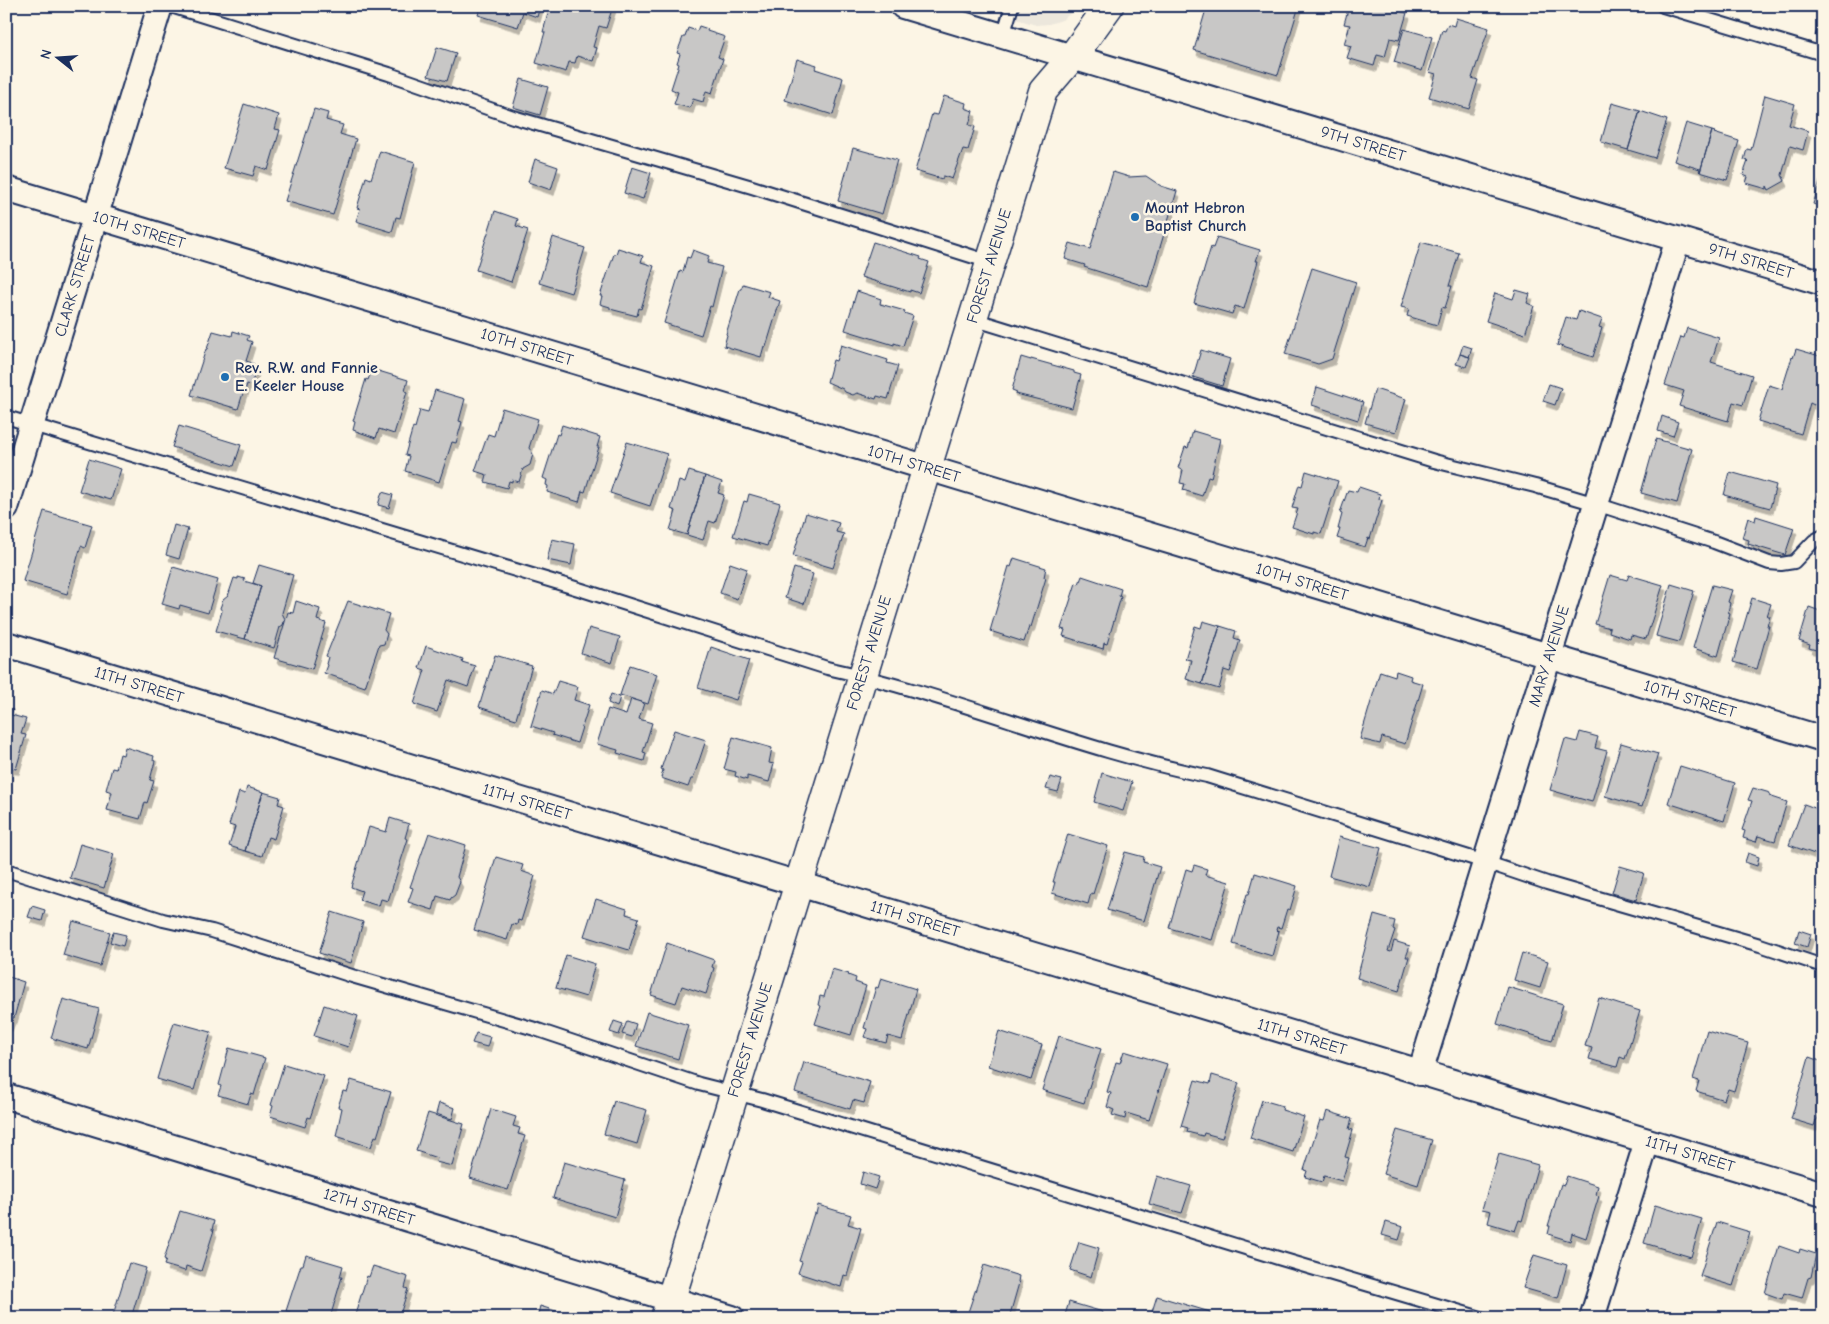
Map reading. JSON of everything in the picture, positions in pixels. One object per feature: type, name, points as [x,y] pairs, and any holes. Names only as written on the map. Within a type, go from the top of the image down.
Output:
[{"type":"street","name":"CLARK STREET","points":[[6,508],[97,217],[160,6]]},
{"type":"street","name":"9TH STREET","points":[[903,6],[1823,283]]},
{"type":"street","name":"FOREST AVENUE","points":[[668,1308],[1043,91],[1072,57],[1109,6]]},
{"type":"street","name":"10TH STREET","points":[[6,189],[1823,738]]},
{"type":"street","name":"MARY AVENUE","points":[[1420,1072],[1678,239]]},
{"type":"street","name":"11TH STREET","points":[[6,644],[1823,1194]]},
{"type":"street","name":"12TH STREET","points":[[6,1096],[668,1308],[732,1318]]},
{"type":"street","points":[[1592,1318],[1647,1141]]},
{"type":"lane","points":[[171,6],[389,74],[513,118],[752,187],[990,262]]},
{"type":"lane","points":[[1003,36],[1012,6]]},
{"type":"lane","points":[[1663,6],[1823,54]]},
{"type":"lane","points":[[972,319],[1434,461],[1535,486],[1596,504],[1714,542],[1769,563],[1794,562],[1814,541],[1823,536]]},
{"type":"lane","points":[[6,417],[582,590],[827,668],[862,675],[1163,768],[1207,776],[1547,883],[1723,934],[1823,966]]},
{"type":"lane","points":[[6,870],[162,920],[212,931],[352,976],[535,1029],[700,1084],[734,1092],[1481,1318]]},
{"type":"shaded area","points":[[975,6],[1080,6],[1062,20],[1036,25]]},
{"type":"building","points":[[481,6],[540,6],[537,17],[523,12],[518,27],[478,15]]},
{"type":"building","points":[[550,6],[613,6],[606,28],[599,26],[593,47],[597,48],[593,61],[577,56],[575,63],[569,62],[566,72],[536,63]]},
{"type":"building","points":[[1207,6],[1299,6],[1278,75],[1194,50]]},
{"type":"building","points":[[1349,6],[1400,6],[1399,11],[1407,13],[1399,40],[1390,38],[1385,57],[1377,55],[1374,66],[1347,58],[1351,46],[1344,44],[1350,25],[1344,24]]},
{"type":"building","points":[[1823,11],[1823,39],[1815,36]]},
{"type":"building","points":[[1456,18],[1489,28],[1472,78],[1478,80],[1469,109],[1429,97],[1436,74],[1429,72],[1442,30],[1445,31],[1448,24],[1454,26]]},
{"type":"building","points":[[699,26],[725,37],[718,57],[723,59],[712,93],[706,91],[703,102],[693,99],[690,108],[674,104],[678,92],[671,89],[679,64],[677,63],[680,54],[677,53],[683,37],[685,37],[688,28],[697,31]]},
{"type":"building","points":[[1404,29],[1432,37],[1422,71],[1394,62]]},
{"type":"building","points":[[437,47],[456,53],[447,81],[428,76]]},
{"type":"building","points":[[797,59],[817,65],[815,69],[843,78],[833,115],[785,100]]},
{"type":"building","points":[[521,79],[548,87],[540,115],[513,107]]},
{"type":"building","points":[[1765,95],[1795,104],[1789,125],[1808,131],[1803,150],[1790,146],[1782,175],[1785,181],[1769,190],[1767,186],[1767,189],[1746,183],[1748,177],[1743,175],[1748,161],[1744,160],[1747,149],[1751,150]]},
{"type":"building","points":[[944,96],[966,103],[965,108],[973,111],[969,125],[975,127],[968,150],[963,149],[952,179],[943,176],[942,179],[915,171],[932,114],[938,115]]},
{"type":"building","points":[[1612,103],[1640,111],[1628,150],[1601,142]]},
{"type":"building","points":[[244,104],[279,115],[275,129],[280,130],[268,170],[256,166],[253,176],[224,168]]},
{"type":"building","points":[[314,109],[328,113],[326,120],[343,125],[340,134],[356,139],[333,215],[285,201]]},
{"type":"building","points":[[1640,111],[1667,120],[1655,158],[1628,150]]},
{"type":"building","points":[[1686,123],[1712,131],[1700,172],[1700,169],[1674,161]]},
{"type":"building","points":[[1712,131],[1739,141],[1727,180],[1700,172]]},
{"type":"building","points":[[853,148],[897,160],[882,214],[838,201]]},
{"type":"building","points":[[380,151],[415,162],[400,218],[396,217],[392,232],[356,221],[360,209],[357,208],[366,177],[371,179]]},
{"type":"building","points":[[535,159],[558,167],[551,190],[528,182]]},
{"type":"building","points":[[632,167],[651,173],[643,199],[624,193]]},
{"type":"building","name":"Mount Hebron Baptist Church","points":[[1113,172],[1129,177],[1146,176],[1161,186],[1177,191],[1148,287],[1084,267],[1085,265],[1065,259],[1070,243],[1090,249]]},
{"type":"building","points":[[1823,172],[1823,208],[1813,204]]},
{"type":"building","points":[[495,211],[518,219],[516,226],[528,230],[511,282],[476,270]]},
{"type":"building","points":[[553,237],[585,248],[571,293],[539,283]]},
{"type":"building","points":[[1217,237],[1260,250],[1244,309],[1235,306],[1232,314],[1194,303],[1211,247],[1213,248]]},
{"type":"building","points":[[873,242],[921,257],[920,259],[929,262],[919,293],[861,277]]},
{"type":"building","points":[[1421,242],[1459,253],[1449,286],[1452,286],[1445,308],[1442,307],[1437,325],[1407,316],[1409,309],[1401,307]]},
{"type":"building","points":[[618,248],[643,256],[641,262],[654,266],[641,309],[639,308],[637,316],[610,309],[610,307],[600,304],[602,296],[600,296],[614,254],[616,254]]},
{"type":"building","points":[[693,250],[709,256],[707,263],[722,267],[712,307],[710,306],[701,335],[664,323],[680,271],[683,272],[687,257],[690,258]]},
{"type":"building","points":[[1312,268],[1356,282],[1332,359],[1318,364],[1285,354]]},
{"type":"building","points":[[743,284],[770,292],[768,297],[780,301],[766,347],[764,346],[761,357],[724,346],[726,334]]},
{"type":"building","points":[[1516,290],[1530,294],[1527,303],[1534,306],[1525,334],[1486,321],[1495,293],[1513,299]]},
{"type":"building","points":[[857,291],[881,299],[880,304],[905,311],[904,313],[913,316],[903,346],[845,330]]},
{"type":"building","points":[[1579,311],[1602,319],[1599,327],[1602,328],[1593,357],[1557,345],[1566,317],[1576,320]]},
{"type":"building","points":[[1687,328],[1719,338],[1711,362],[1752,375],[1743,405],[1733,402],[1728,421],[1679,406],[1684,391],[1665,385],[1681,337],[1684,338]]},
{"type":"building","name":"Rev. R.W. and Fannie E. Keeler House","points":[[213,331],[232,336],[233,331],[249,336],[247,340],[252,342],[246,361],[254,364],[252,368],[256,370],[251,385],[247,384],[244,390],[238,409],[191,395]]},
{"type":"building","points":[[841,345],[888,360],[887,363],[898,366],[888,399],[877,396],[876,399],[857,393],[853,395],[827,382],[833,360],[836,361]]},
{"type":"building","points":[[1463,345],[1472,348],[1469,357],[1460,354]]},
{"type":"building","points":[[1796,349],[1823,357],[1816,383],[1823,390],[1823,395],[1821,401],[1814,405],[1810,403],[1801,434],[1758,421],[1769,385],[1782,389]]},
{"type":"building","points":[[1201,350],[1230,359],[1222,386],[1193,377]]},
{"type":"building","points":[[1460,354],[1470,357],[1466,367],[1456,364]]},
{"type":"building","points":[[1021,357],[1074,371],[1074,373],[1081,375],[1072,408],[1016,394],[1017,392],[1012,390]]},
{"type":"building","points":[[372,369],[408,380],[405,391],[407,392],[394,434],[379,429],[376,438],[353,430],[355,422],[353,421],[366,379],[368,380]]},
{"type":"building","points":[[1549,384],[1561,388],[1555,405],[1543,401]]},
{"type":"building","points":[[1317,387],[1363,402],[1358,420],[1312,405]]},
{"type":"building","points":[[1375,389],[1406,399],[1396,432],[1365,423]]},
{"type":"building","points":[[435,390],[465,399],[459,421],[462,422],[456,443],[452,442],[439,482],[405,471],[409,456],[405,455],[413,427],[415,428],[420,410],[428,412]]},
{"type":"building","points":[[502,408],[538,419],[529,448],[533,454],[530,465],[523,469],[519,482],[509,481],[507,488],[485,482],[487,475],[475,471],[488,434],[494,436]]},
{"type":"building","points":[[1662,416],[1678,422],[1673,436],[1658,431]]},
{"type":"building","points":[[562,425],[600,437],[597,447],[599,447],[585,492],[582,491],[579,502],[547,492],[547,480],[543,478],[557,434],[559,435]]},
{"type":"building","points":[[179,426],[241,445],[234,466],[172,447]]},
{"type":"building","points":[[1193,431],[1220,439],[1211,478],[1208,477],[1202,496],[1183,490],[1185,484],[1180,483],[1183,470],[1178,468],[1185,447],[1188,448]]},
{"type":"building","points":[[1656,439],[1692,449],[1677,503],[1641,493]]},
{"type":"building","points":[[627,442],[667,454],[650,506],[610,493]]},
{"type":"building","points":[[89,459],[121,469],[111,500],[79,491]]},
{"type":"building","points":[[689,471],[705,476],[687,535],[670,530],[676,511],[671,509],[679,481],[685,483]]},
{"type":"building","points":[[1306,471],[1338,481],[1321,534],[1314,532],[1314,534],[1292,527],[1298,509],[1292,508],[1299,485],[1302,486]]},
{"type":"building","points":[[1730,472],[1776,485],[1770,508],[1724,495]]},
{"type":"building","points":[[705,476],[722,482],[718,493],[724,495],[715,523],[709,521],[703,540],[687,535]]},
{"type":"building","points":[[1359,487],[1380,494],[1379,499],[1382,500],[1370,539],[1368,538],[1365,547],[1337,538],[1342,514],[1340,513],[1348,490],[1357,492]]},
{"type":"building","points":[[1819,490],[1823,491],[1823,503],[1816,501]]},
{"type":"building","points":[[382,492],[393,495],[389,508],[378,505]]},
{"type":"building","points":[[749,494],[780,503],[767,546],[733,536],[744,501],[747,502]]},
{"type":"building","points":[[44,511],[92,525],[85,548],[81,546],[67,594],[23,581]]},
{"type":"building","points":[[806,513],[839,523],[836,532],[844,534],[833,568],[793,556]]},
{"type":"building","points":[[1756,516],[1794,528],[1785,555],[1748,544],[1749,540],[1742,538],[1748,518],[1755,521]]},
{"type":"building","points":[[174,525],[188,529],[179,559],[166,555]]},
{"type":"building","points":[[552,539],[575,544],[571,565],[547,560]]},
{"type":"building","points":[[1014,558],[1046,568],[1044,577],[1046,578],[1031,627],[1029,627],[1024,642],[990,631],[1009,566],[1011,567]]},
{"type":"building","points":[[730,563],[747,569],[737,599],[720,593]]},
{"type":"building","points":[[259,565],[293,575],[282,613],[285,619],[280,627],[274,648],[245,639],[261,586],[253,583]]},
{"type":"building","points":[[173,567],[218,580],[208,613],[180,605],[179,609],[162,604]]},
{"type":"building","points":[[794,568],[813,574],[804,604],[785,598]]},
{"type":"building","points":[[1610,575],[1627,580],[1629,575],[1663,585],[1646,639],[1631,635],[1630,639],[1609,632],[1610,628],[1595,624]]},
{"type":"building","points":[[1082,576],[1121,589],[1119,596],[1121,597],[1107,644],[1104,643],[1103,649],[1063,636],[1065,630],[1061,629],[1076,583],[1079,584]]},
{"type":"building","points":[[238,577],[245,579],[244,581],[261,586],[245,639],[216,631],[223,600],[228,596],[234,578],[238,579]]},
{"type":"building","points":[[1671,584],[1694,591],[1679,642],[1656,636]]},
{"type":"building","points":[[1712,585],[1732,590],[1728,602],[1730,603],[1728,612],[1730,613],[1718,656],[1693,648]]},
{"type":"building","points":[[1752,598],[1771,604],[1767,616],[1770,616],[1767,626],[1769,626],[1757,669],[1733,662]]},
{"type":"building","points":[[296,601],[320,609],[317,620],[326,623],[312,669],[274,658],[288,612],[293,613]]},
{"type":"building","points":[[348,601],[389,614],[384,630],[387,634],[384,644],[379,645],[365,687],[324,673],[328,657],[326,656]]},
{"type":"building","points":[[1809,607],[1823,612],[1823,652],[1809,648],[1810,645],[1799,641]]},
{"type":"building","points":[[1203,621],[1220,626],[1202,684],[1186,679],[1191,660],[1185,659],[1195,626],[1201,628]]},
{"type":"building","points":[[1220,626],[1236,631],[1234,638],[1240,640],[1230,672],[1224,670],[1219,689],[1202,684]]},
{"type":"building","points":[[589,628],[620,637],[612,663],[581,653]]},
{"type":"building","points":[[426,646],[463,659],[462,662],[475,666],[468,687],[448,680],[437,712],[414,704],[425,670],[419,668]]},
{"type":"building","points":[[711,647],[749,660],[736,700],[698,688]]},
{"type":"building","points":[[495,655],[532,666],[516,719],[479,707]]},
{"type":"building","points":[[630,665],[657,674],[648,704],[620,695]]},
{"type":"building","points":[[1380,671],[1395,676],[1396,671],[1411,676],[1410,680],[1423,684],[1405,744],[1382,737],[1380,744],[1360,739]]},
{"type":"building","points":[[558,681],[578,687],[574,700],[589,705],[577,743],[531,726],[542,690],[553,694]]},
{"type":"building","points":[[611,694],[620,697],[617,707],[608,703]]},
{"type":"building","points":[[631,699],[644,703],[639,719],[652,723],[643,752],[646,753],[644,761],[617,753],[618,750],[597,744],[608,709],[626,715]]},
{"type":"building","points":[[6,708],[13,710],[11,715],[26,719],[21,734],[26,735],[16,769],[11,768],[7,782]]},
{"type":"building","points":[[674,730],[706,740],[693,779],[691,779],[688,787],[661,778],[663,770],[661,769]]},
{"type":"building","points":[[1580,732],[1598,737],[1595,748],[1607,751],[1592,802],[1550,790],[1565,739],[1577,742]]},
{"type":"building","points":[[733,737],[772,748],[769,763],[774,764],[769,782],[747,776],[747,780],[735,776],[736,772],[724,769]]},
{"type":"building","points":[[1621,743],[1658,754],[1642,807],[1605,796]]},
{"type":"building","points":[[125,747],[154,756],[153,760],[155,761],[150,780],[154,781],[140,819],[107,810],[112,792],[106,790],[112,768],[116,769],[120,754],[123,755]]},
{"type":"building","points":[[1680,766],[1735,783],[1724,821],[1668,803]]},
{"type":"building","points":[[1102,773],[1132,782],[1123,811],[1094,802]]},
{"type":"building","points":[[1050,777],[1062,780],[1058,792],[1046,789]]},
{"type":"building","points":[[247,787],[263,792],[245,851],[229,846],[235,827],[229,825],[239,792],[245,794]]},
{"type":"building","points":[[1753,788],[1770,793],[1769,796],[1787,802],[1775,841],[1758,836],[1756,842],[1743,838],[1745,831],[1742,830],[1752,801],[1748,800]]},
{"type":"building","points":[[263,792],[280,797],[278,804],[284,806],[274,839],[268,837],[262,856],[245,851]]},
{"type":"building","points":[[1804,804],[1823,811],[1823,857],[1789,845]]},
{"type":"building","points":[[390,818],[409,824],[405,838],[408,839],[388,901],[381,899],[379,906],[359,900],[362,891],[351,887],[369,827],[386,832]]},
{"type":"building","points":[[429,833],[466,845],[457,877],[460,882],[455,895],[450,900],[437,896],[433,910],[408,902],[413,888],[410,887]]},
{"type":"building","points":[[1068,834],[1108,846],[1088,904],[1052,893],[1055,882],[1053,882]]},
{"type":"building","points":[[1339,837],[1381,848],[1370,887],[1329,876]]},
{"type":"building","points":[[80,844],[114,854],[104,888],[70,878]]},
{"type":"building","points":[[1125,852],[1144,857],[1143,862],[1160,867],[1144,921],[1107,910]]},
{"type":"building","points":[[1748,853],[1759,857],[1757,866],[1745,862]]},
{"type":"building","points":[[496,857],[523,865],[521,871],[535,876],[521,921],[518,920],[517,925],[512,924],[507,940],[474,930]]},
{"type":"building","points":[[1194,865],[1207,869],[1205,875],[1229,882],[1212,940],[1169,928],[1186,869],[1192,871]]},
{"type":"building","points":[[1620,866],[1644,873],[1636,900],[1612,893]]},
{"type":"building","points":[[1255,873],[1297,886],[1290,910],[1287,909],[1281,928],[1277,927],[1276,930],[1279,931],[1272,956],[1233,944]]},
{"type":"building","points":[[596,899],[627,909],[626,914],[639,918],[629,950],[584,936]]},
{"type":"building","points":[[32,906],[45,910],[42,921],[28,917]]},
{"type":"building","points":[[332,912],[363,922],[351,963],[319,953]]},
{"type":"building","points":[[1374,915],[1395,921],[1393,929],[1395,930],[1388,951],[1391,952],[1394,941],[1410,946],[1406,957],[1409,957],[1399,991],[1357,978]]},
{"type":"building","points":[[73,921],[110,932],[100,966],[63,955]]},
{"type":"building","points":[[1799,930],[1811,934],[1807,947],[1795,943]]},
{"type":"building","points":[[113,932],[126,935],[123,946],[110,942]]},
{"type":"building","points":[[667,943],[714,960],[712,967],[714,968],[706,994],[682,986],[676,1003],[651,995]]},
{"type":"building","points":[[1522,953],[1548,961],[1540,988],[1514,980]]},
{"type":"building","points":[[566,955],[595,964],[586,997],[556,988]]},
{"type":"building","points":[[832,969],[849,974],[856,978],[855,982],[866,986],[851,1035],[815,1024],[821,1006],[818,1005],[820,996],[824,997]]},
{"type":"building","points":[[6,976],[24,982],[14,1018],[12,1018],[9,1026],[6,1025]]},
{"type":"building","points":[[881,978],[916,989],[902,1040],[888,1036],[886,1043],[864,1037],[867,1029],[864,1028],[876,987],[878,988]]},
{"type":"building","points":[[1508,987],[1563,1004],[1552,1041],[1497,1024]]},
{"type":"building","points":[[1599,998],[1640,1011],[1625,1059],[1620,1057],[1617,1067],[1589,1059],[1592,1048],[1585,1046]]},
{"type":"building","points":[[63,999],[99,1009],[88,1049],[51,1038]]},
{"type":"building","points":[[324,1005],[358,1016],[348,1047],[314,1036]]},
{"type":"building","points":[[647,1012],[688,1025],[678,1059],[636,1046]]},
{"type":"building","points":[[614,1021],[623,1024],[619,1035],[610,1032]]},
{"type":"building","points":[[627,1021],[636,1024],[632,1037],[622,1034]]},
{"type":"building","points":[[174,1022],[211,1032],[194,1090],[157,1079]]},
{"type":"building","points":[[999,1031],[1042,1045],[1031,1080],[988,1066]]},
{"type":"building","points":[[1707,1031],[1748,1043],[1734,1091],[1728,1089],[1724,1100],[1696,1091],[1699,1081],[1693,1079]]},
{"type":"building","points":[[476,1033],[490,1037],[487,1047],[472,1043]]},
{"type":"building","points":[[1059,1036],[1101,1049],[1084,1103],[1042,1090]]},
{"type":"building","points":[[229,1048],[265,1058],[254,1095],[251,1094],[248,1104],[218,1095]]},
{"type":"building","points":[[1124,1051],[1167,1064],[1149,1120],[1126,1113],[1125,1119],[1112,1115],[1114,1110],[1107,1107],[1111,1093],[1107,1092],[1116,1062],[1120,1063]]},
{"type":"building","points":[[1809,1057],[1823,1062],[1823,1103],[1814,1126],[1791,1119]]},
{"type":"building","points":[[804,1062],[870,1082],[864,1103],[853,1100],[850,1109],[795,1092]]},
{"type":"building","points":[[284,1064],[324,1076],[310,1118],[308,1117],[305,1127],[270,1116],[273,1106],[271,1105]]},
{"type":"building","points":[[1212,1075],[1239,1083],[1222,1138],[1204,1133],[1203,1136],[1187,1132],[1188,1128],[1181,1126],[1195,1080],[1210,1084]]},
{"type":"building","points":[[351,1080],[391,1092],[377,1137],[375,1136],[371,1147],[336,1136],[342,1108],[338,1107],[343,1091],[347,1092]]},
{"type":"building","points":[[1262,1100],[1283,1106],[1282,1110],[1304,1117],[1293,1152],[1250,1138]]},
{"type":"building","points":[[614,1101],[647,1110],[637,1144],[604,1134]]},
{"type":"building","points":[[439,1103],[455,1108],[452,1119],[436,1114]]},
{"type":"building","points":[[491,1109],[516,1117],[513,1126],[520,1128],[518,1134],[525,1136],[508,1190],[470,1178]]},
{"type":"building","points":[[1327,1111],[1352,1119],[1349,1129],[1353,1130],[1345,1157],[1349,1158],[1342,1181],[1324,1176],[1322,1182],[1305,1177],[1307,1171],[1304,1170],[1320,1120],[1324,1121]]},
{"type":"building","points":[[428,1113],[464,1124],[452,1166],[436,1162],[437,1158],[416,1151]]},
{"type":"building","points":[[1397,1130],[1432,1140],[1418,1185],[1383,1174]]},
{"type":"building","points":[[1499,1154],[1538,1165],[1522,1221],[1519,1220],[1515,1231],[1488,1223],[1491,1211],[1482,1209]]},
{"type":"building","points":[[564,1162],[625,1180],[615,1217],[553,1198]]},
{"type":"building","points":[[863,1172],[879,1177],[875,1189],[860,1184]]},
{"type":"building","points":[[1157,1176],[1191,1186],[1182,1213],[1149,1204]]},
{"type":"building","points":[[1567,1176],[1598,1186],[1596,1195],[1599,1196],[1586,1238],[1572,1233],[1570,1241],[1548,1234],[1550,1226],[1548,1226],[1561,1184],[1564,1185]]},
{"type":"building","points":[[818,1205],[851,1215],[848,1224],[861,1228],[847,1276],[844,1275],[841,1287],[798,1273],[802,1262],[799,1261]]},
{"type":"building","points":[[1655,1205],[1702,1219],[1691,1257],[1644,1243]]},
{"type":"building","points":[[180,1211],[214,1221],[212,1230],[214,1230],[201,1271],[186,1266],[185,1271],[164,1265],[166,1260],[164,1259]]},
{"type":"building","points":[[1386,1222],[1403,1227],[1399,1240],[1382,1235]]},
{"type":"building","points":[[1717,1222],[1750,1232],[1733,1286],[1700,1276]]},
{"type":"building","points":[[1079,1242],[1099,1248],[1091,1277],[1070,1270]]},
{"type":"building","points":[[1779,1246],[1799,1253],[1800,1249],[1816,1254],[1811,1277],[1808,1278],[1802,1298],[1784,1293],[1782,1299],[1765,1293]]},
{"type":"building","points":[[306,1255],[343,1266],[340,1277],[342,1277],[330,1318],[288,1318],[290,1312],[286,1311]]},
{"type":"building","points":[[1534,1255],[1567,1265],[1558,1298],[1523,1288]]},
{"type":"building","points":[[129,1263],[146,1268],[131,1318],[122,1318],[113,1315]]},
{"type":"building","points":[[984,1265],[1019,1276],[1019,1283],[1009,1318],[966,1318]]},
{"type":"building","points":[[373,1266],[408,1277],[405,1288],[408,1289],[399,1318],[354,1318],[367,1276],[369,1277]]},
{"type":"building","points":[[1157,1296],[1210,1312],[1209,1318],[1150,1318]]},
{"type":"building","points":[[1069,1302],[1103,1312],[1101,1318],[1064,1318]]},
{"type":"building","points":[[540,1306],[578,1318],[537,1318]]},
{"type":"place","name":"Mount Hebron Baptist Church","points":[[1135,217]]},
{"type":"place","name":"Rev. R.W. and Fannie E. Keeler House","points":[[225,377]]}]
